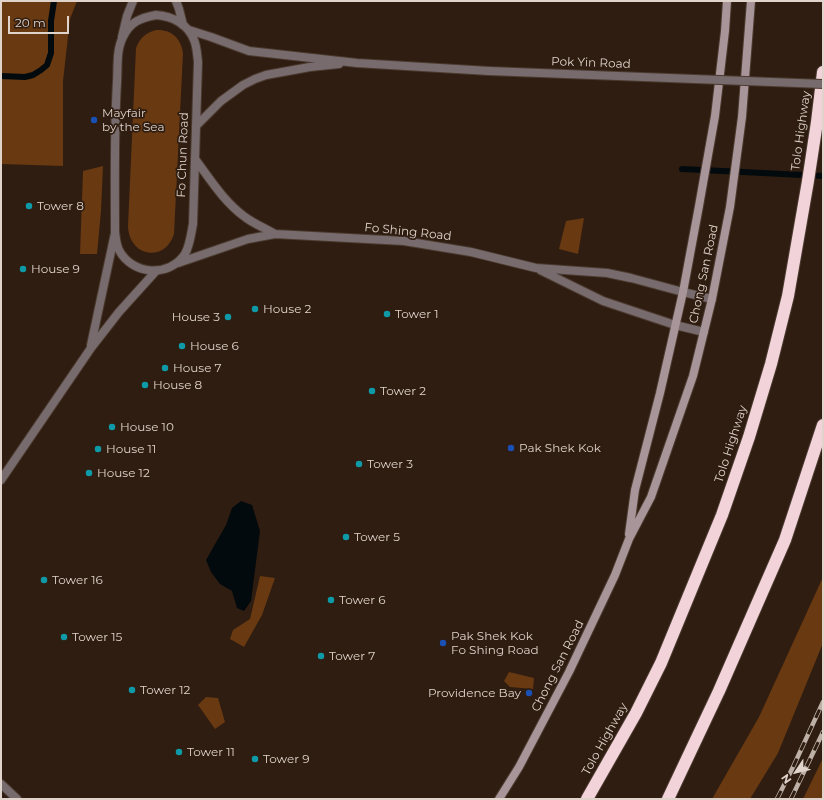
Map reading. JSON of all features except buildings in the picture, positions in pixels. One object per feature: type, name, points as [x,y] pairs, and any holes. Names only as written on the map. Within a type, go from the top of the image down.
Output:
[{"type":"highway","name":"Tolo Highway","points":[[587,799],[636,713],[661,663],[722,515],[749,437],[771,364],[788,296],[808,181],[823,72]]},
{"type":"highway","points":[[668,799],[722,685],[785,540],[823,425]]},
{"type":"main road","name":"Chong San Road","points":[[629,539],[635,490],[660,393],[683,292],[715,116],[727,1]]},
{"type":"main road","name":"Chong San Road","points":[[499,799],[519,767],[570,672],[615,575],[629,539],[651,497],[693,376],[712,299],[725,234],[742,117],[751,1]]},
{"type":"street","points":[[119,52],[127,16],[133,1]]},
{"type":"street","name":"Fo Chun Road","points":[[175,264],[185,253],[190,242],[193,224],[198,62],[194,39],[186,28],[176,1]]},
{"type":"street","points":[[175,264],[162,270],[143,270],[129,263],[119,249],[115,232],[115,122],[119,52],[122,38],[129,28],[144,18],[164,15],[178,21],[186,28]]},
{"type":"street","name":"Pok Yin Road","points":[[186,28],[249,51],[358,63],[489,71],[823,84]]},
{"type":"street","name":"Pok Yin Road","points":[[196,126],[220,101],[243,85],[255,79],[266,75],[310,67],[358,63]]},
{"type":"street","name":"Fo Shing Road","points":[[195,158],[213,184],[234,209],[246,218],[274,234]]},
{"type":"street","points":[[91,348],[115,232]]},
{"type":"street","name":"Fo Shing Road","points":[[175,264],[248,238],[274,234],[404,242],[471,252],[536,268],[607,273],[712,299]]},
{"type":"street","name":"Fo Shing Road","points":[[536,268],[602,301],[675,325],[704,332]]},
{"type":"street","points":[[1,480],[91,348],[119,312],[156,271]]},
{"type":"street","points":[[1,784],[17,799]]},
{"type":"shaded area","points":[[1,1],[77,1],[70,19],[63,81],[63,166],[1,164]]},
{"type":"shaded area","points":[[156,30],[171,33],[178,39],[183,53],[174,234],[169,243],[163,249],[156,252],[148,252],[141,250],[134,244],[130,236],[128,226],[136,48],[143,36]]},
{"type":"shaded area","points":[[103,166],[97,254],[80,254],[83,171]]},
{"type":"shaded area","points":[[584,218],[578,254],[559,249],[566,221]]},
{"type":"shaded area","points":[[241,501],[252,505],[260,531],[251,601],[244,611],[237,608],[232,591],[220,584],[211,572],[206,560],[226,525],[232,508]]},
{"type":"shaded area","points":[[260,576],[275,578],[262,615],[244,647],[230,639],[233,630],[250,619]]},
{"type":"shaded area","points":[[823,577],[823,643],[778,753],[750,799],[712,799],[759,717]]},
{"type":"shaded area","points":[[509,672],[534,678],[533,689],[510,687],[504,681]]},
{"type":"shaded area","points":[[206,697],[218,698],[225,722],[215,729],[198,705]]},
{"type":"shaded area","points":[[823,758],[823,799],[803,799]]},
{"type":"waterway","points":[[1,76],[25,77],[33,75],[47,65],[51,53],[51,21],[54,1]]},
{"type":"waterway","points":[[682,169],[823,176]]},
{"type":"railway","points":[[777,799],[823,702]]},
{"type":"railway","points":[[791,799],[823,732]]},
{"type":"place","name":"Mayfair by the Sea","points":[[94,120]]},
{"type":"place","name":"Tower 8","points":[[29,206]]},
{"type":"place","name":"House 9","points":[[23,269]]},
{"type":"place","name":"House 2","points":[[255,309]]},
{"type":"place","name":"Tower 1","points":[[387,314]]},
{"type":"place","name":"House 3","points":[[228,317]]},
{"type":"place","name":"House 6","points":[[182,346]]},
{"type":"place","name":"House 7","points":[[165,368]]},
{"type":"place","name":"House 8","points":[[145,385]]},
{"type":"place","name":"Tower 2","points":[[372,391]]},
{"type":"place","name":"House 10","points":[[112,427]]},
{"type":"place","name":"Pak Shek Kok","points":[[511,448]]},
{"type":"place","name":"House 11","points":[[98,449]]},
{"type":"place","name":"Tower 3","points":[[359,464]]},
{"type":"place","name":"House 12","points":[[89,473]]},
{"type":"place","name":"Tower 5","points":[[346,537]]},
{"type":"place","name":"Tower 16","points":[[44,580]]},
{"type":"place","name":"Tower 6","points":[[331,600]]},
{"type":"place","name":"Tower 15","points":[[64,637]]},
{"type":"place","name":"Pak Shek Kok Fo Shing Road","points":[[443,643]]},
{"type":"place","name":"Tower 7","points":[[321,656]]},
{"type":"place","name":"Tower 12","points":[[132,690]]},
{"type":"place","name":"Providence Bay","points":[[529,693]]},
{"type":"place","name":"Tower 11","points":[[179,752]]},
{"type":"place","name":"Tower 9","points":[[255,759]]}]
